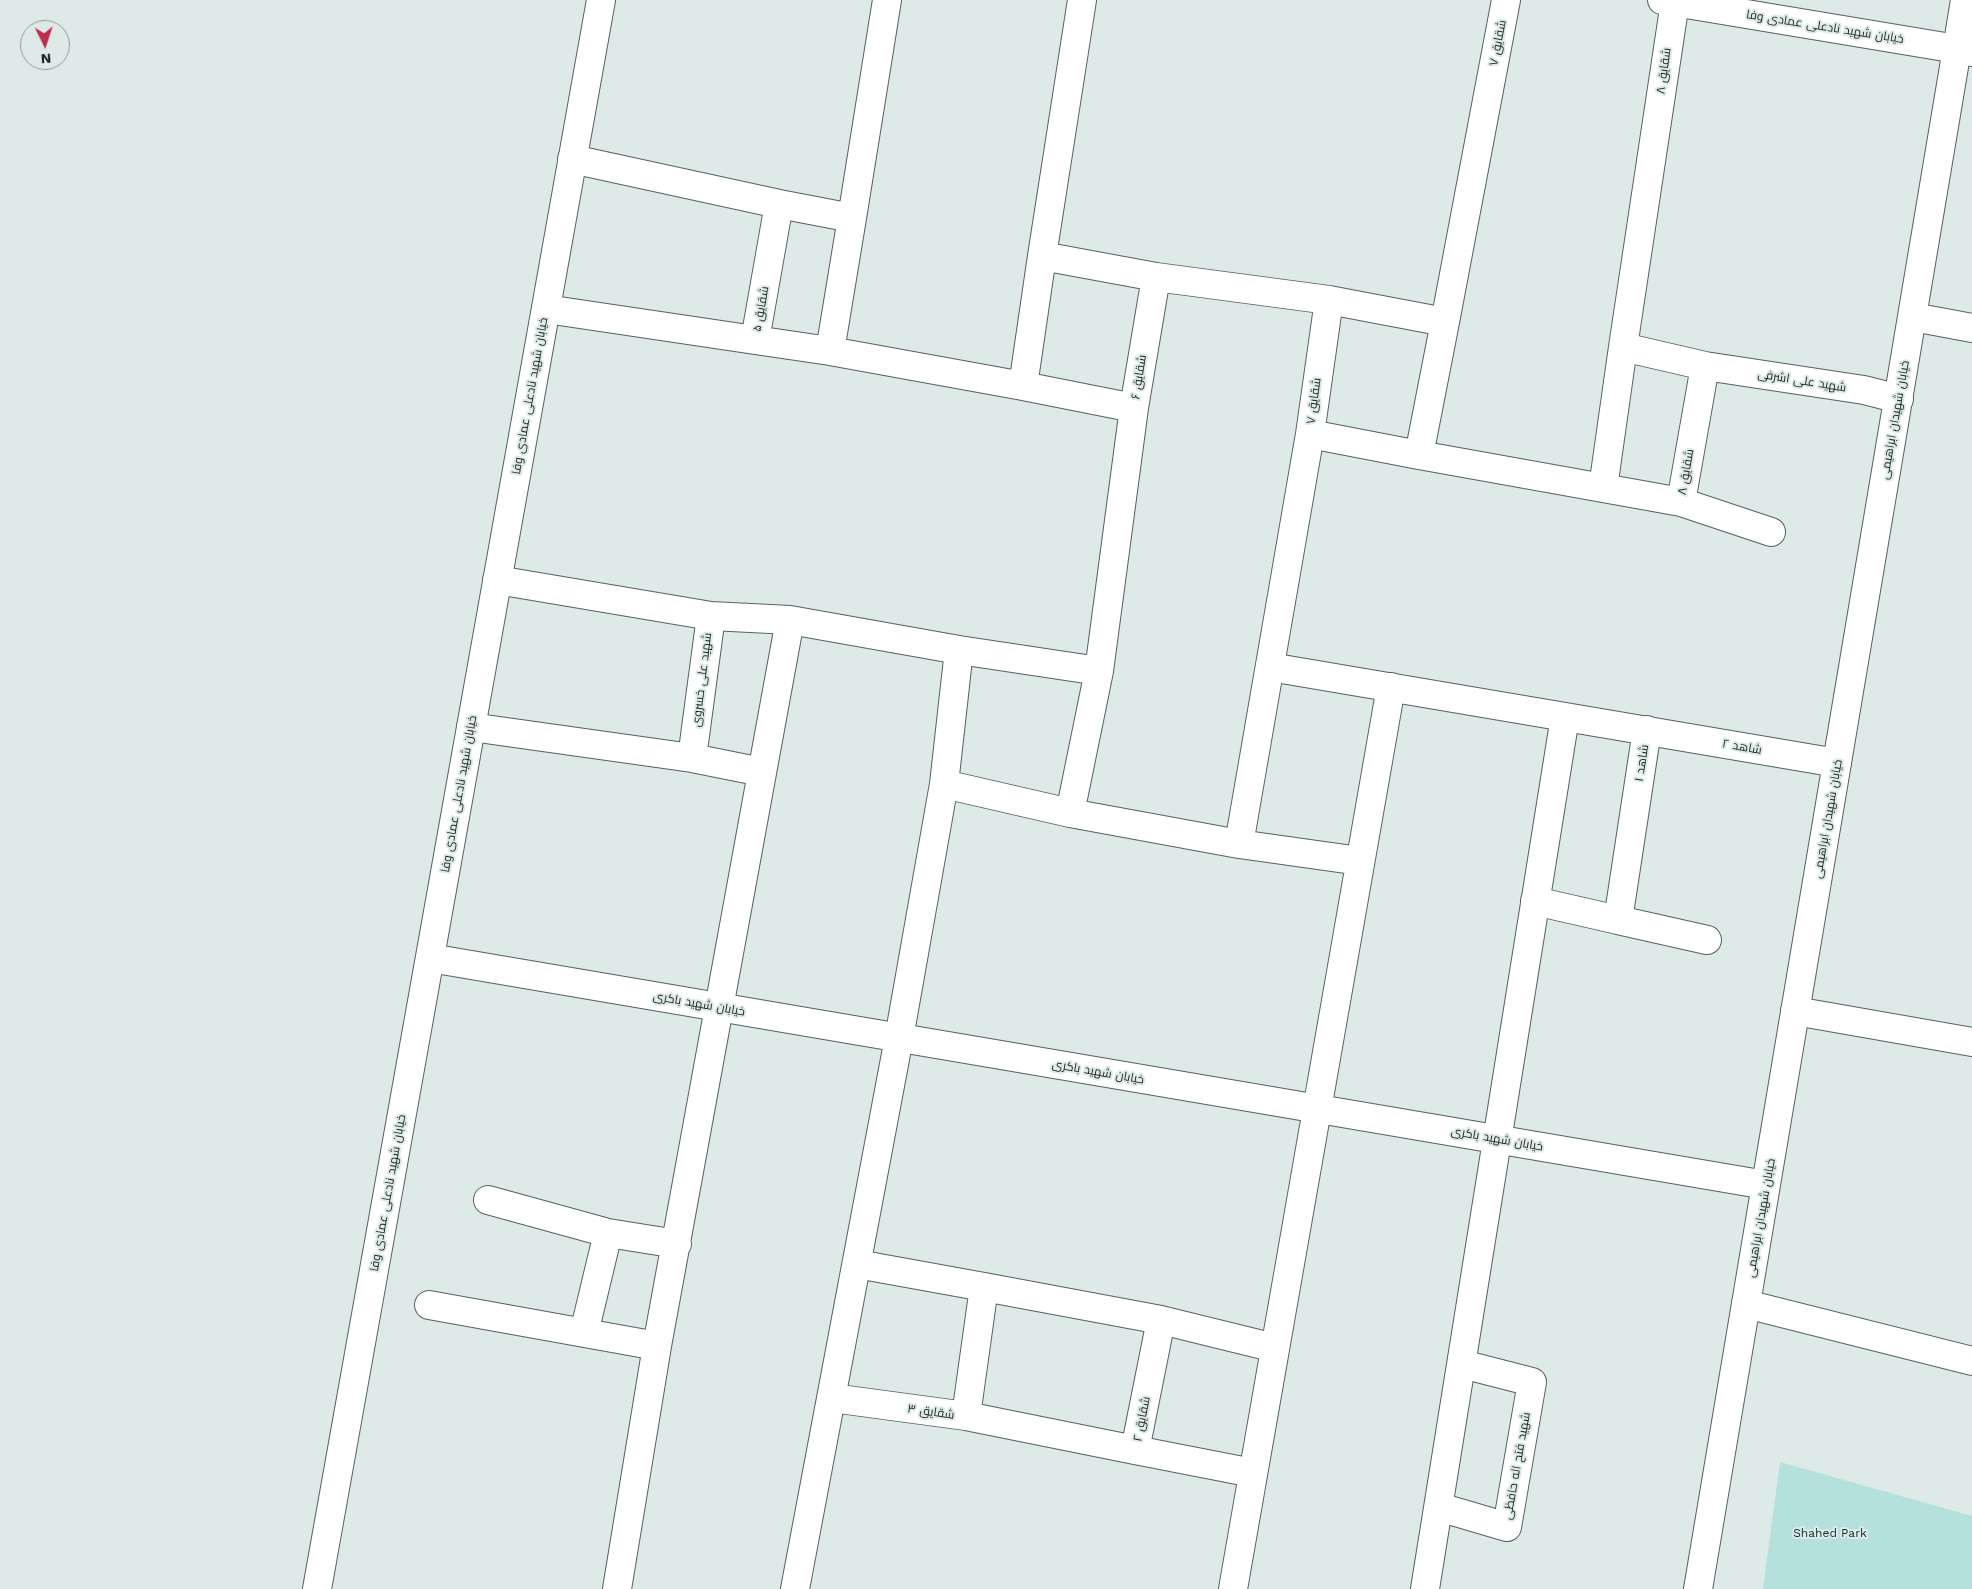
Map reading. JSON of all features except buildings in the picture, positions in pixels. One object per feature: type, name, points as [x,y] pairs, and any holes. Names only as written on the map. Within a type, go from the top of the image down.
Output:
[{"type":"street","name":"خیابان شهید نادعلی عمادی وفا","points":[[317,1589],[601,0]]},
{"type":"street","points":[[830,351],[887,0]]},
{"type":"street","points":[[1023,386],[1082,0]]},
{"type":"street","name":"شقایق ۷","points":[[1328,300],[1310,434],[1419,455],[1506,0]]},
{"type":"street","name":"خیابان شهیدان ابراهیمی","points":[[1698,1589],[1912,317],[1965,51],[1965,0]]},
{"type":"street","name":"خیابان شهید نادعلی عمادی وفا","points":[[1669,1],[1965,51]]},
{"type":"street","name":"شقایق ۸","points":[[1669,1],[1603,488],[1681,502],[1705,366]]},
{"type":"street","points":[[572,159],[852,218]]},
{"type":"street","name":"شقایق ۵","points":[[779,204],[756,340],[830,351],[1023,386]]},
{"type":"street","points":[[1042,256],[1156,277],[1328,300],[1445,322]]},
{"type":"street","name":"شقایق ۶","points":[[1023,386],[1134,408],[1156,277]]},
{"type":"street","points":[[546,309],[756,340]]},
{"type":"street","points":[[1912,317],[1972,328]]},
{"type":"street","points":[[1623,348],[1705,366]]},
{"type":"street","name":"شهید علی اشرفی","points":[[1705,366],[1864,390],[1899,399]]},
{"type":"street","points":[[1070,813],[1098,671],[1134,408]]},
{"type":"street","points":[[1239,844],[1310,434]]},
{"type":"street","points":[[1419,455],[1603,488]]},
{"type":"street","points":[[1681,502],[1771,532]]},
{"type":"street","points":[[497,580],[711,616]]},
{"type":"street","name":"شهید علی خسروی","points":[[692,758],[711,616],[790,620],[959,650],[1098,671]]},
{"type":"street","points":[[617,1589],[657,1346],[790,620]]},
{"type":"street","points":[[795,1589],[899,1038],[944,784],[959,650]]},
{"type":"street","name":"شاهد ۱","points":[[1270,667],[1647,730],[1618,920]]},
{"type":"street","points":[[1233,1589],[1391,688]]},
{"type":"street","points":[[1425,1589],[1565,717]]},
{"type":"street","points":[[471,727],[692,758],[762,772]]},
{"type":"street","name":"شاهد ۲","points":[[1647,730],[1837,763]]},
{"type":"street","points":[[944,784],[1070,813],[1239,844],[1360,861]]},
{"type":"street","points":[[1535,901],[1707,940]]},
{"type":"street","name":"خیابان شهید باکری","points":[[430,958],[1766,1185]]},
{"type":"street","points":[[1795,1011],[1972,1042]]},
{"type":"street","points":[[488,1200],[608,1233],[677,1244]]},
{"type":"street","points":[[584,1333],[608,1233]]},
{"type":"street","points":[[857,1264],[1161,1320],[1275,1348]]},
{"type":"street","name":"شقایق ۳","points":[[832,1398],[966,1416],[984,1286]]},
{"type":"street","points":[[1746,1304],[1972,1361]]},
{"type":"street","points":[[429,1305],[657,1346]]},
{"type":"street","name":"شقایق ۲","points":[[1161,1320],[1135,1450],[1253,1473]]},
{"type":"street","name":"شهید فتح اله حافظی","points":[[1438,1507],[1506,1527],[1532,1382],[1462,1364]]},
{"type":"street","points":[[966,1416],[1135,1450]]},
{"type":"green space","name":"Shahed Park","points":[[1780,1462],[1972,1516],[1972,1589],[1763,1589]]}]
